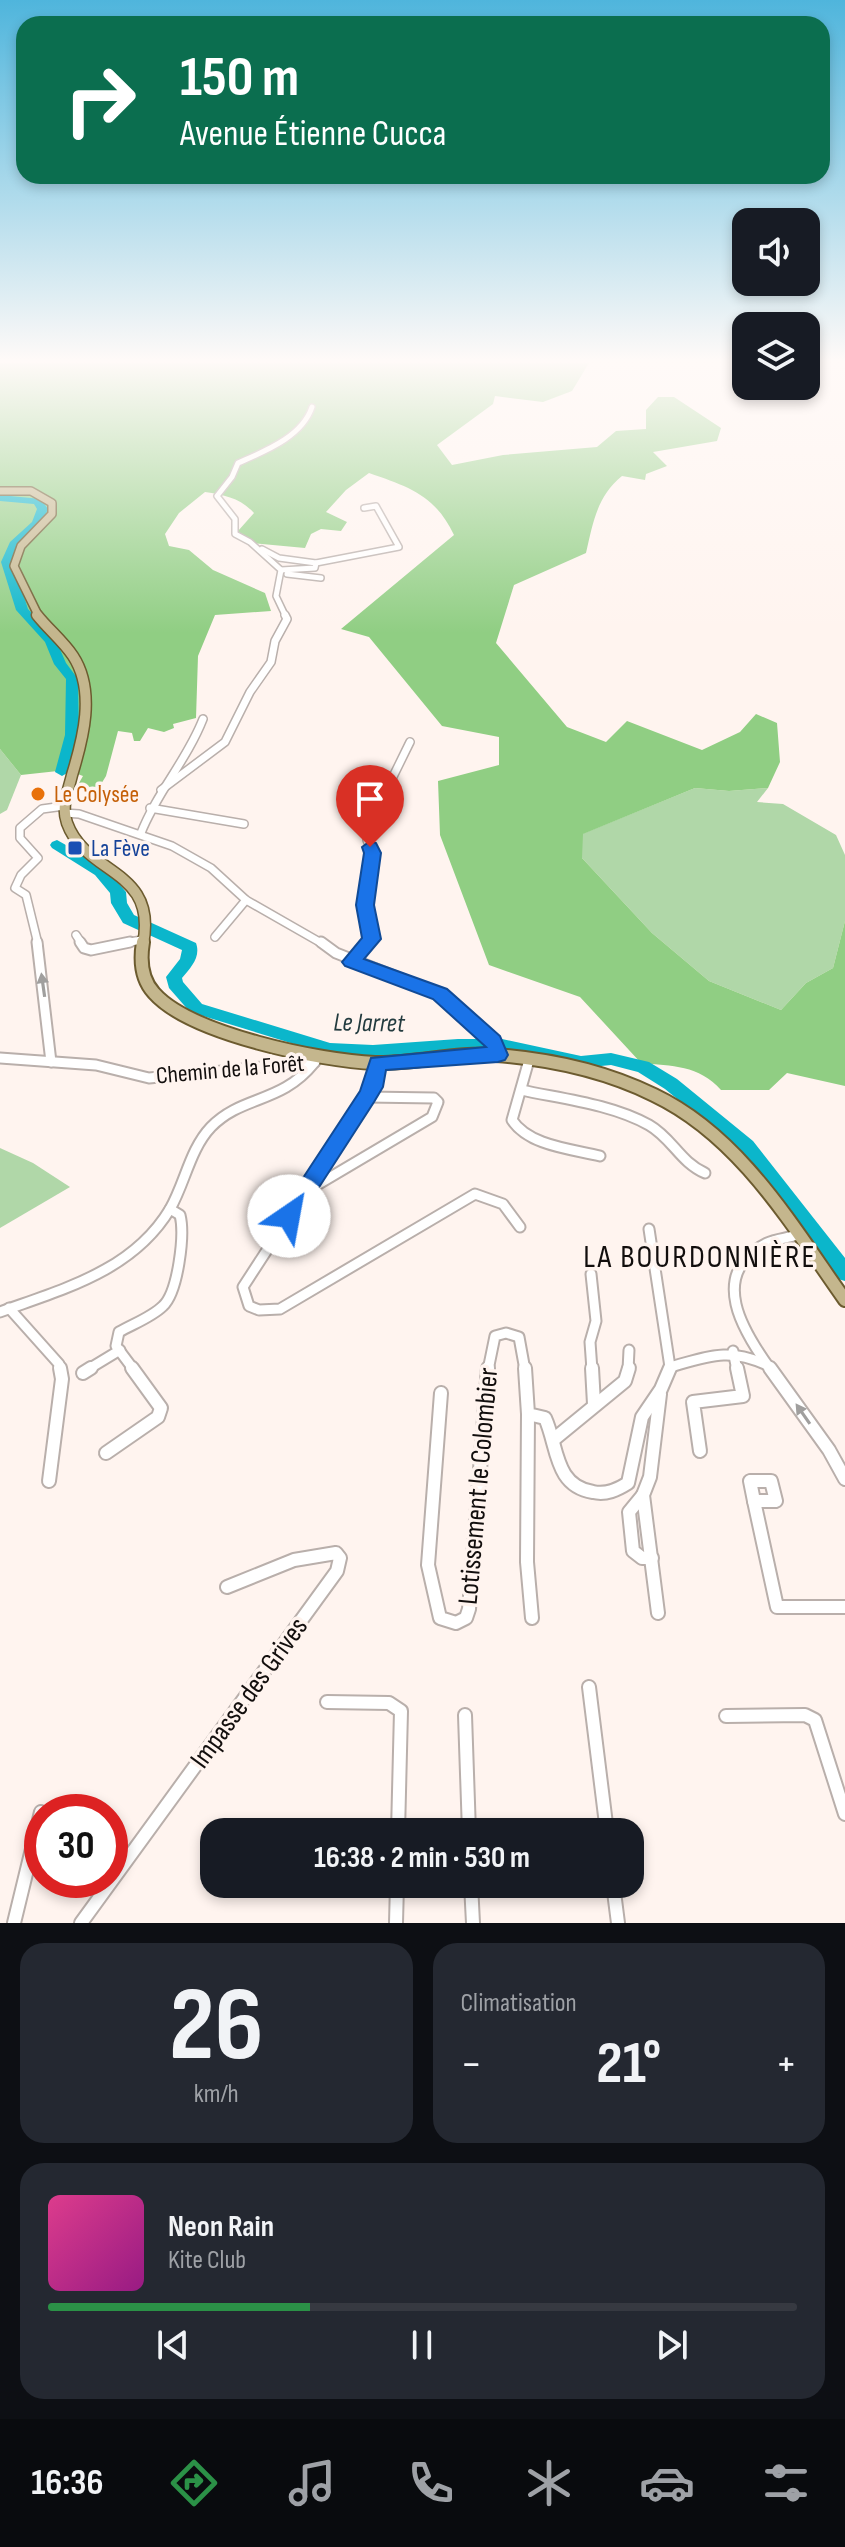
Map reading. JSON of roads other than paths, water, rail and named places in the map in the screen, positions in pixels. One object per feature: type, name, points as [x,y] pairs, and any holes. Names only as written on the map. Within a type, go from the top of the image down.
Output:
[{"type":"main road","points":[[0,491],[31,491],[52,503],[52,514],[17,552],[14,566],[34,611],[74,658],[83,680],[85,733],[64,809],[75,837],[135,893],[145,910],[141,964],[146,983],[153,993],[173,1010],[201,1022],[316,1060],[377,1063],[478,1054],[496,1049],[630,1084],[686,1113],[737,1157],[845,1300]]},
{"type":"street","points":[[262,453],[235,466],[232,477],[217,496],[235,519],[235,534],[282,572],[321,578]]},
{"type":"street","points":[[257,549],[288,560],[316,563],[399,547],[376,506],[364,508]]},
{"type":"street","points":[[282,572],[315,568],[316,563]]},
{"type":"street","points":[[161,790],[225,742],[250,692],[271,662],[275,641],[287,619],[275,591],[282,572]]},
{"type":"street","points":[[141,833],[150,808],[197,738],[203,719]]},
{"type":"street","points":[[352,962],[372,939],[365,905],[372,853],[367,840],[384,795],[410,742]]},
{"type":"street","points":[[51,1062],[37,938],[26,895],[15,888],[21,875],[38,858],[19,835],[23,824],[50,806],[141,833],[211,868],[246,900],[303,930],[352,962],[440,994],[496,1049]]},
{"type":"street","points":[[150,808],[244,824]]},
{"type":"street","points":[[215,937],[246,900]]},
{"type":"street","points":[[76,935],[84,948],[91,950],[144,932]]},
{"type":"street","name":"Chemin de la Forêt","points":[[0,1058],[110,1067],[124,1075],[149,1078],[316,1060]]},
{"type":"street","points":[[49,1481],[62,1379],[59,1364],[4,1310],[67,1290],[125,1255],[158,1226],[170,1209],[212,1126],[250,1104],[285,1093],[302,1081],[316,1060]]},
{"type":"street","points":[[529,1060],[512,1120],[516,1129],[527,1136],[600,1156]]},
{"type":"street","points":[[377,1063],[373,1087],[243,1287],[245,1301],[258,1312],[280,1309],[475,1194],[497,1199],[516,1216],[520,1227]]},
{"type":"street","points":[[521,1090],[614,1111],[659,1132],[686,1167],[705,1173]]},
{"type":"street","points":[[304,1193],[432,1117],[438,1108],[434,1098],[367,1097]]},
{"type":"street","points":[[106,1453],[158,1417],[161,1408],[116,1346],[119,1332],[162,1308],[173,1293],[183,1226],[180,1215],[170,1209]]},
{"type":"street","points":[[649,1229],[670,1367],[733,1351],[769,1366]]},
{"type":"street","points":[[797,1235],[767,1243],[745,1260],[738,1274],[734,1302],[746,1335],[829,1450],[845,1479]]},
{"type":"street","points":[[591,1274],[596,1321],[590,1342],[594,1404]]},
{"type":"street","name":"Lotissement le Colombier","points":[[441,1393],[428,1565],[440,1618],[456,1623],[466,1618],[469,1609],[489,1354],[495,1336],[506,1333],[519,1337],[523,1348],[528,1414],[545,1418],[563,1473],[570,1481],[597,1494],[615,1492],[628,1483],[642,1417],[661,1389],[670,1367]]},
{"type":"street","points":[[733,1351],[746,1335]]},
{"type":"street","points":[[83,1373],[120,1350]]},
{"type":"street","points":[[553,1440],[625,1381],[630,1365],[629,1350]]},
{"type":"street","points":[[700,1451],[693,1402],[743,1396],[733,1351]]},
{"type":"street","points":[[652,1558],[637,1556],[631,1540],[629,1512],[643,1495],[650,1477],[661,1389]]},
{"type":"street","points":[[528,1414],[527,1562],[532,1618]]},
{"type":"street","points":[[643,1495],[658,1613]]},
{"type":"street","points":[[754,1501],[777,1607],[845,1607]]},
{"type":"street","name":"Impasse des Grives","points":[[81,1923],[333,1578],[340,1558],[336,1553],[307,1558],[266,1569],[227,1587]]},
{"type":"street","points":[[589,1687],[605,1818]]},
{"type":"street","points":[[327,1702],[389,1703],[401,1711],[398,1818]]},
{"type":"street","points":[[465,1715],[469,1818]]},
{"type":"street","points":[[726,1716],[805,1715],[815,1720],[845,1814]]},
{"type":"street","points":[[14,1923],[24,1882]]},
{"type":"street","points":[[396,1923],[397,1898]]},
{"type":"street","points":[[472,1898],[473,1923]]},
{"type":"street","points":[[615,1898],[618,1923]]},
{"type":"waterway","name":"Le Jarret","points":[[0,498],[37,501],[43,509],[37,523],[16,542],[7,562],[22,610],[51,641],[60,664],[72,679],[72,735],[62,772]]},
{"type":"waterway","name":"Le Jarret","points":[[57,845],[100,871],[118,892],[119,903],[128,919],[190,947],[188,960],[174,977],[175,984],[196,1008],[330,1049],[373,1051],[502,1045],[581,1062],[611,1059],[643,1067],[671,1084],[747,1146],[845,1273]]},
{"type":"place","name":"Le Colysée","points":[[38,794]]},
{"type":"place","name":"La Fève","points":[[75,848]]},
{"type":"district","name":"LA BOURDONNIÈRE","points":[[700,1256]]}]
